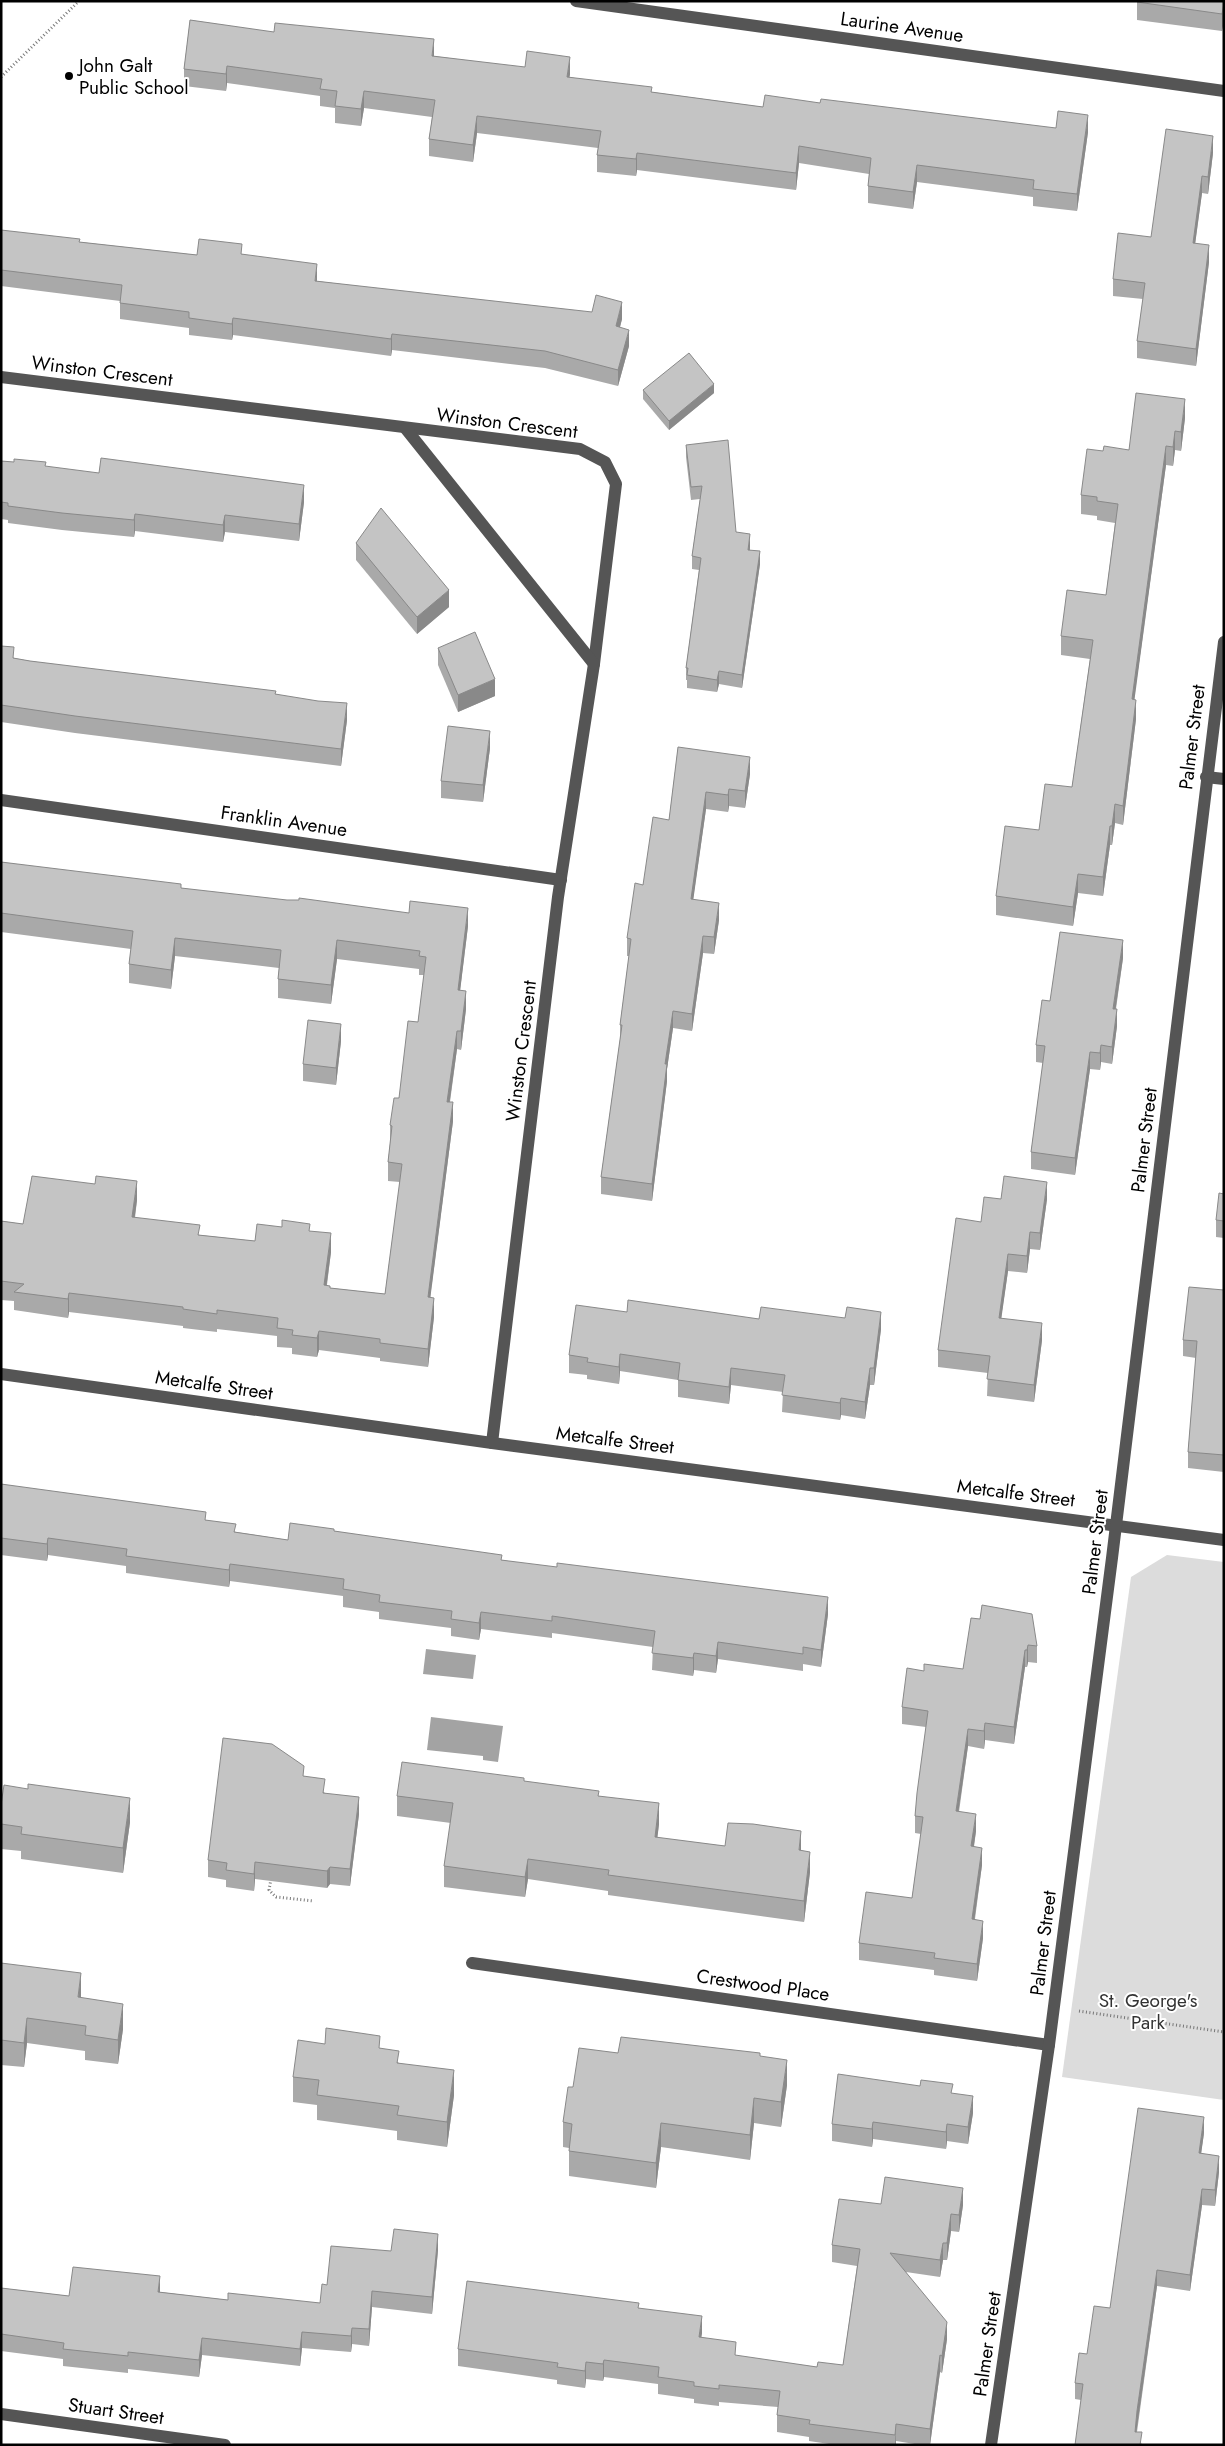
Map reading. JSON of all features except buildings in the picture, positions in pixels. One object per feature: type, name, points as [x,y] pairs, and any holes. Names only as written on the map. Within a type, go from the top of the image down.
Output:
[{"type":"street","name":"Laurine Avenue","points":[[576,1],[1224,91]]},
{"type":"street","name":"Winston Crescent","points":[[1,377],[406,429],[580,449],[605,462],[616,484],[594,664],[561,880],[492,1443]]},
{"type":"street","name":"Winston Crescent","points":[[406,429],[594,664]]},
{"type":"street","name":"Palmer Street","points":[[991,2445],[1049,2045],[1117,1525],[1206,777],[1224,642]]},
{"type":"street","points":[[1206,777],[1224,778]]},
{"type":"street","name":"Franklin Avenue","points":[[1,800],[561,880]]},
{"type":"street","name":"Metcalfe Street","points":[[1,1374],[492,1443],[1224,1540]]},
{"type":"street","name":"Crestwood Place","points":[[472,1963],[1049,2045]]},
{"type":"street","name":"Stuart Street","points":[[1,2414],[225,2445]]},
{"type":"path","points":[[1,77],[79,1]]},
{"type":"path","points":[[271,1873],[269,1890],[276,1897],[314,1900]]},
{"type":"path","points":[[1079,2010],[1224,2032]]},
{"type":"green space","name":"St. George's Park","points":[[1167,1555],[1224,1562],[1224,2100],[1062,2077],[1131,1577]]},
{"type":"shaded area","points":[[426,1649],[476,1655],[473,1679],[423,1674]]},
{"type":"shaded area","points":[[431,1717],[503,1726],[498,1762],[483,1760],[483,1756],[427,1750]]},
{"type":"place","name":"John Galt Public School","points":[[69,76]]}]
